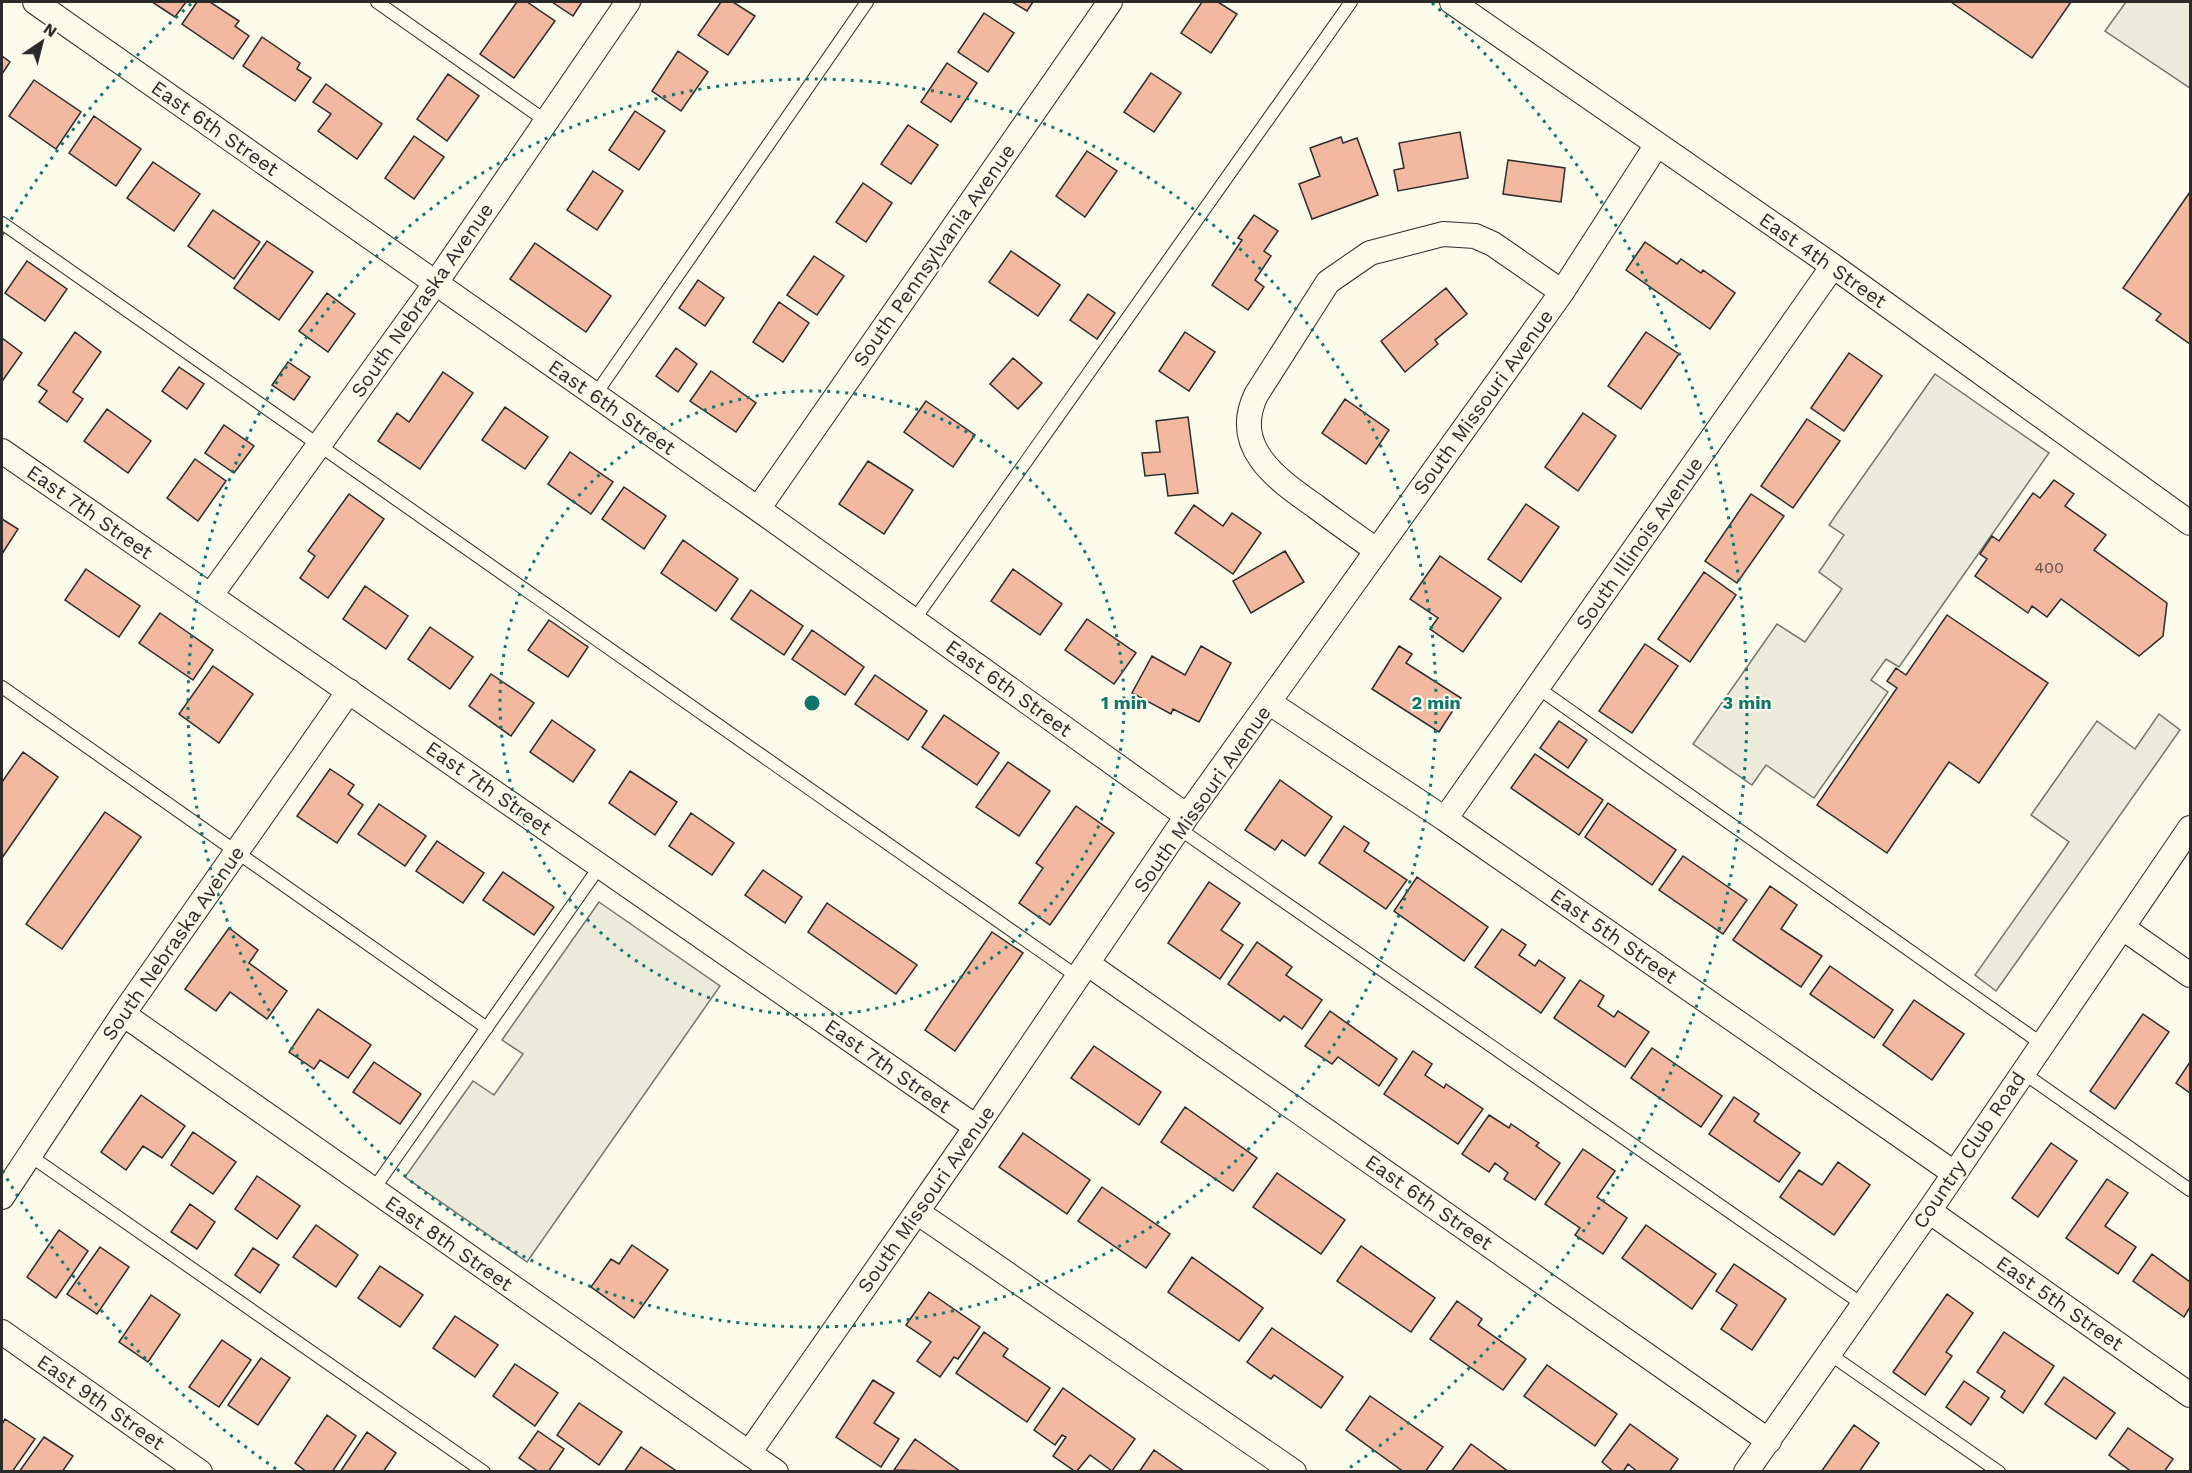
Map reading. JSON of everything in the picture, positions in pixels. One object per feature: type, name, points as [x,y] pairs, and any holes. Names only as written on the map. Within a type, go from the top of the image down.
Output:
[{"type":"street","name":"East 6th Street","points":[[35,2],[758,508],[914,620],[1183,822]]},
{"type":"street","name":"South Nebraska Avenue","points":[[211,595],[435,284],[628,2]]},
{"type":"street","name":"South Pennsylvania Avenue","points":[[758,508],[1110,2]]},
{"type":"street","name":"East 4th Street","points":[[1452,2],[1656,146],[1833,266],[2190,523]]},
{"type":"street","name":"South Missouri Avenue","points":[[748,1453],[976,1127],[1183,822],[1562,292],[1656,146]]},
{"type":"street","points":[[1376,550],[1282,483],[1263,464],[1253,446],[1249,410],[1256,395],[1328,282],[1370,253],[1443,234],[1475,236],[1493,244],[1562,292]]},
{"type":"street","name":"South Illinois Avenue","points":[[1445,819],[1833,266]]},
{"type":"street","name":"East 7th Street","points":[[2,451],[976,1127]]},
{"type":"street","name":"South Nebraska Avenue","points":[[2,1197],[123,1014],[350,691]]},
{"type":"street","name":"East 5th Street","points":[[1270,703],[1445,819],[1954,1173]]},
{"type":"street","name":"Country Club Road","points":[[1746,1472],[1929,1211],[2190,828]]},
{"type":"street","points":[[2123,928],[2190,975]]},
{"type":"street","name":"East 6th Street","points":[[1083,970],[1769,1441]]},
{"type":"street","name":"East 8th Street","points":[[123,1014],[776,1472]]},
{"type":"street","name":"East 5th Street","points":[[1929,1211],[2190,1395]]},
{"type":"street","points":[[917,1212],[1294,1472]]},
{"type":"street","name":"East 9th Street","points":[[2,1332],[200,1472]]},
{"type":"lane","points":[[377,2],[546,121]]},
{"type":"lane","points":[[595,395],[867,2]]},
{"type":"lane","points":[[914,620],[1351,2]]},
{"type":"lane","points":[[2,223],[319,445],[1083,970]]},
{"type":"lane","points":[[2,687],[487,1028]]},
{"type":"lane","points":[[1538,688],[2042,1044]]},
{"type":"lane","points":[[1183,822],[1862,1304]]},
{"type":"lane","points":[[374,1190],[600,866]]},
{"type":"lane","points":[[2022,1072],[2190,1190]]},
{"type":"lane","points":[[30,1155],[483,1472]]},
{"type":"lane","points":[[1828,1353],[2000,1472]]},
{"type":"shaded area","points":[[2126,2],[2190,2],[2190,88],[2105,31]]},
{"type":"shaded area","points":[[1935,374],[2049,453],[1899,667],[1886,659],[1871,680],[1888,692],[1814,798],[1766,765],[1752,785],[1693,744],[1777,624],[1805,642],[1842,589],[1819,572],[1844,535],[1829,525]]},
{"type":"shaded area","points":[[2159,714],[2180,730],[1996,991],[1975,975],[2069,842],[2031,815],[2097,721],[2135,749]]},
{"type":"shaded area","points":[[599,902],[720,986],[527,1262],[405,1177],[473,1081],[494,1095],[523,1054],[502,1040]]},
{"type":"building","points":[[152,2],[186,2],[175,17]]},
{"type":"building","points":[[197,2],[210,2],[239,21],[235,26],[249,36],[233,59],[182,24]]},
{"type":"building","points":[[517,2],[527,2],[555,21],[514,78],[480,54]]},
{"type":"building","points":[[552,2],[582,2],[573,16]]},
{"type":"building","points":[[721,2],[733,2],[755,16],[728,55],[698,35]]},
{"type":"building","points":[[1012,2],[1033,2],[1027,11]]},
{"type":"building","points":[[1202,2],[1218,2],[1237,14],[1211,53],[1181,33]]},
{"type":"building","points":[[1951,2],[2071,2],[2032,58]]},
{"type":"building","points":[[984,13],[1014,33],[988,72],[958,52]]},
{"type":"building","points":[[262,37],[300,63],[297,69],[311,78],[295,101],[243,66]]},
{"type":"building","points":[[678,51],[708,72],[681,111],[652,91]]},
{"type":"building","points":[[2,56],[10,62],[2,74]]},
{"type":"building","points":[[947,63],[977,83],[951,122],[921,102]]},
{"type":"building","points":[[1151,73],[1181,93],[1154,132],[1124,112]]},
{"type":"building","points":[[448,74],[479,96],[447,141],[417,119]]},
{"type":"building","points":[[34,80],[81,112],[56,149],[9,116]]},
{"type":"building","points":[[326,84],[382,124],[357,159],[318,131],[331,114],[313,102]]},
{"type":"building","points":[[635,111],[665,131],[639,170],[609,150]]},
{"type":"building","points":[[94,116],[141,149],[116,186],[69,153]]},
{"type":"building","points":[[908,125],[938,145],[911,184],[881,164]]},
{"type":"building","points":[[1460,132],[1468,178],[1398,191],[1394,170],[1404,168],[1399,143]]},
{"type":"building","points":[[414,136],[444,157],[414,199],[385,178]]},
{"type":"building","points":[[1341,137],[1343,143],[1357,138],[1378,195],[1312,219],[1299,184],[1320,176],[1310,148]]},
{"type":"building","points":[[1087,151],[1117,171],[1085,217],[1056,196]]},
{"type":"building","points":[[1508,160],[1565,168],[1561,202],[1503,194]]},
{"type":"building","points":[[153,162],[200,194],[174,231],[127,198]]},
{"type":"building","points":[[593,171],[623,191],[597,230],[567,210]]},
{"type":"building","points":[[863,183],[892,203],[866,242],[836,222]]},
{"type":"building","points":[[2190,192],[2190,344],[2156,320],[2161,314],[2123,288]]},
{"type":"building","points":[[213,210],[260,242],[234,279],[188,246]]},
{"type":"building","points":[[1254,215],[1278,231],[1264,251],[1271,256],[1255,280],[1264,287],[1248,310],[1212,285],[1242,240],[1238,238]]},
{"type":"building","points":[[267,241],[313,272],[279,320],[234,288]]},
{"type":"building","points":[[1645,242],[1677,264],[1681,259],[1701,273],[1703,270],[1735,293],[1710,329],[1626,270]]},
{"type":"building","points":[[535,243],[611,296],[586,332],[510,279]]},
{"type":"building","points":[[1011,251],[1060,285],[1038,316],[989,282]]},
{"type":"building","points":[[814,256],[844,276],[817,315],[787,295]]},
{"type":"building","points":[[27,261],[67,289],[45,321],[5,293]]},
{"type":"building","points":[[698,280],[724,298],[705,326],[679,308]]},
{"type":"building","points":[[1446,288],[1467,314],[1435,340],[1438,344],[1405,372],[1381,341]]},
{"type":"building","points":[[327,293],[355,314],[328,352],[299,331]]},
{"type":"building","points":[[1088,294],[1115,313],[1097,339],[1070,320]]},
{"type":"building","points":[[779,302],[809,323],[783,362],[753,342]]},
{"type":"building","points":[[75,332],[101,352],[73,392],[83,399],[67,422],[39,402],[47,391],[38,385]]},
{"type":"building","points":[[1185,332],[1215,352],[1189,391],[1159,371]]},
{"type":"building","points":[[1646,332],[1679,354],[1641,409],[1608,386]]},
{"type":"building","points":[[2,338],[22,353],[3,380],[2,379]]},
{"type":"building","points":[[676,348],[697,364],[678,392],[656,376]]},
{"type":"building","points":[[1849,353],[1882,376],[1844,431],[1811,408]]},
{"type":"building","points":[[1013,358],[1042,383],[1018,409],[990,384]]},
{"type":"building","points":[[288,362],[310,377],[294,400],[272,385]]},
{"type":"building","points":[[179,367],[204,384],[187,409],[162,391]]},
{"type":"building","points":[[711,371],[756,403],[736,432],[690,401]]},
{"type":"building","points":[[443,372],[473,393],[420,469],[378,441],[397,413],[409,422]]},
{"type":"building","points":[[1345,399],[1389,430],[1366,464],[1322,433]]},
{"type":"building","points":[[926,401],[975,435],[953,467],[904,432]]},
{"type":"building","points":[[505,407],[548,437],[525,469],[482,440]]},
{"type":"building","points":[[107,409],[151,441],[128,473],[84,441]]},
{"type":"building","points":[[1583,413],[1616,436],[1578,491],[1545,467]]},
{"type":"building","points":[[1188,417],[1198,493],[1168,496],[1165,474],[1145,476],[1142,453],[1160,452],[1156,421]]},
{"type":"building","points":[[1807,419],[1840,441],[1793,508],[1761,486]]},
{"type":"building","points":[[224,425],[254,446],[234,473],[205,453]]},
{"type":"building","points":[[570,452],[613,482],[591,514],[548,484]]},
{"type":"building","points":[[195,459],[226,481],[198,521],[167,498]]},
{"type":"building","points":[[868,461],[913,490],[884,534],[839,504]]},
{"type":"building","points":[[2054,480],[2074,494],[2065,506],[2106,535],[2094,550],[2167,603],[2163,636],[2139,656],[2061,599],[2047,617],[2032,606],[2028,613],[1975,576],[1987,559],[1980,554],[1992,536],[1999,541],[2033,493],[2040,498]]},
{"type":"building","points":[[624,487],[666,516],[644,549],[602,519]]},
{"type":"building","points":[[349,494],[384,519],[328,598],[300,578],[315,556],[308,551]]},
{"type":"building","points":[[1751,494],[1784,516],[1737,583],[1705,561]]},
{"type":"building","points":[[1526,504],[1559,527],[1521,582],[1488,559]]},
{"type":"building","points":[[1194,505],[1223,526],[1232,513],[1261,533],[1233,574],[1175,533]]},
{"type":"building","points":[[2,519],[18,529],[2,554]]},
{"type":"building","points":[[683,540],[738,579],[716,611],[661,573]]},
{"type":"building","points":[[1285,551],[1304,582],[1251,613],[1233,581]]},
{"type":"building","points":[[1440,556],[1501,598],[1463,652],[1430,629],[1438,618],[1410,599]]},
{"type":"building","points":[[86,569],[140,606],[119,637],[65,600]]},
{"type":"building","points":[[1013,569],[1062,604],[1040,635],[991,601]]},
{"type":"building","points":[[1704,572],[1736,595],[1690,662],[1658,639]]},
{"type":"building","points":[[365,586],[408,616],[386,649],[343,619]]},
{"type":"building","points":[[751,590],[803,626],[784,655],[731,619]]},
{"type":"building","points":[[160,613],[213,650],[193,680],[139,643]]},
{"type":"building","points":[[1947,615],[2048,683],[1979,783],[1949,762],[1887,853],[1817,805],[1897,688],[1887,681],[1896,668],[1906,675]]},
{"type":"building","points":[[1087,619],[1136,653],[1114,684],[1065,650]]},
{"type":"building","points":[[549,620],[588,647],[568,677],[528,650]]},
{"type":"building","points":[[430,627],[473,657],[450,689],[408,659]]},
{"type":"building","points":[[812,630],[864,667],[845,695],[792,659]]},
{"type":"building","points":[[1645,644],[1678,666],[1632,733],[1599,711]]},
{"type":"building","points":[[1201,646],[1231,663],[1199,722],[1173,709],[1171,714],[1132,693],[1152,656],[1185,675]]},
{"type":"building","points":[[1399,646],[1412,654],[1406,663],[1461,698],[1439,732],[1372,689]]},
{"type":"building","points":[[213,666],[253,694],[219,743],[179,714]]},
{"type":"building","points":[[491,674],[534,703],[511,736],[469,706]]},
{"type":"building","points":[[875,675],[927,711],[908,740],[855,704]]},
{"type":"building","points":[[944,715],[999,753],[977,785],[922,747]]},
{"type":"building","points":[[552,720],[595,750],[573,782],[530,752]]},
{"type":"building","points":[[1559,721],[1587,740],[1568,768],[1540,748]]},
{"type":"building","points":[[23,752],[58,777],[2,858],[2,782]]},
{"type":"building","points":[[1535,754],[1603,800],[1579,835],[1511,788]]},
{"type":"building","points":[[1008,762],[1050,791],[1019,836],[976,807]]},
{"type":"building","points":[[330,769],[354,785],[348,794],[363,805],[337,843],[297,816]]},
{"type":"building","points":[[630,771],[677,802],[655,835],[609,803]]},
{"type":"building","points":[[1280,780],[1332,817],[1305,856],[1282,840],[1275,850],[1245,830]]},
{"type":"building","points":[[1608,803],[1676,850],[1652,885],[1585,837]]},
{"type":"building","points":[[379,804],[426,836],[405,866],[358,834]]},
{"type":"building","points":[[1076,806],[1114,833],[1050,925],[1019,903],[1043,868],[1036,863]]},
{"type":"building","points":[[105,812],[141,837],[62,949],[26,924]]},
{"type":"building","points":[[691,813],[734,843],[712,875],[669,846]]},
{"type":"building","points":[[1344,826],[1369,843],[1364,851],[1407,880],[1386,909],[1319,863]]},
{"type":"building","points":[[437,841],[484,873],[463,903],[416,871]]},
{"type":"building","points":[[1683,856],[1747,900],[1723,934],[1659,890]]},
{"type":"building","points":[[763,870],[802,897],[785,923],[745,895]]},
{"type":"building","points":[[503,872],[554,907],[534,935],[483,900]]},
{"type":"building","points":[[1417,877],[1488,927],[1464,961],[1394,911]]},
{"type":"building","points":[[1209,882],[1240,903],[1221,930],[1243,945],[1220,979],[1168,943]]},
{"type":"building","points":[[1770,886],[1797,905],[1781,929],[1822,956],[1801,987],[1733,940]]},
{"type":"building","points":[[827,903],[917,965],[896,994],[808,932]]},
{"type":"building","points":[[229,928],[258,950],[249,963],[287,991],[267,1019],[230,992],[216,1011],[185,989]]},
{"type":"building","points":[[1502,929],[1526,945],[1519,955],[1535,966],[1539,960],[1565,978],[1541,1013],[1475,967]]},
{"type":"building","points":[[992,932],[1023,953],[955,1051],[925,1030]]},
{"type":"building","points":[[1257,942],[1292,967],[1286,975],[1322,1000],[1302,1029],[1284,1016],[1280,1021],[1228,984]]},
{"type":"building","points":[[1830,966],[1893,1010],[1874,1038],[1810,994]]},
{"type":"building","points":[[1580,980],[1604,996],[1598,1006],[1614,1017],[1618,1011],[1649,1032],[1625,1067],[1554,1018]]},
{"type":"building","points":[[1914,1000],[1964,1034],[1932,1080],[1883,1045]]},
{"type":"building","points":[[318,1009],[371,1045],[348,1078],[320,1060],[314,1069],[289,1052]]},
{"type":"building","points":[[1330,1011],[1397,1059],[1379,1086],[1338,1057],[1332,1064],[1305,1046]]},
{"type":"building","points":[[2143,1014],[2169,1032],[2115,1109],[2090,1091]]},
{"type":"building","points":[[1094,1046],[1161,1092],[1139,1125],[1071,1078]]},
{"type":"building","points":[[1652,1048],[1722,1096],[1701,1127],[1631,1078]]},
{"type":"building","points":[[1413,1051],[1432,1064],[1425,1075],[1444,1088],[1446,1084],[1483,1109],[1458,1144],[1384,1094]]},
{"type":"building","points":[[374,1062],[421,1094],[400,1124],[353,1092]]},
{"type":"building","points":[[2190,1062],[2190,1093],[2176,1083]]},
{"type":"building","points":[[141,1095],[185,1126],[162,1158],[143,1146],[126,1170],[101,1152]]},
{"type":"building","points":[[1734,1097],[1759,1114],[1754,1121],[1800,1153],[1779,1182],[1709,1134]]},
{"type":"building","points":[[1185,1107],[1257,1158],[1233,1191],[1161,1142]]},
{"type":"building","points":[[1489,1115],[1509,1128],[1511,1124],[1539,1143],[1536,1146],[1560,1163],[1535,1200],[1504,1179],[1508,1173],[1495,1163],[1489,1172],[1462,1154]]},
{"type":"building","points":[[193,1132],[236,1162],[213,1194],[171,1165]]},
{"type":"building","points":[[1023,1133],[1090,1180],[1067,1214],[999,1167]]},
{"type":"building","points":[[2051,1143],[2077,1161],[2038,1217],[2012,1198]]},
{"type":"building","points":[[1583,1149],[1615,1171],[1597,1197],[1627,1218],[1603,1254],[1575,1235],[1580,1228],[1545,1204]]},
{"type":"building","points":[[1838,1162],[1870,1185],[1834,1235],[1780,1197],[1799,1170],[1822,1185]]},
{"type":"building","points":[[1277,1173],[1345,1220],[1321,1254],[1253,1207]]},
{"type":"building","points":[[257,1176],[300,1206],[277,1239],[235,1209]]},
{"type":"building","points":[[2107,1179],[2128,1193],[2105,1226],[2136,1247],[2118,1274],[2066,1238]]},
{"type":"building","points":[[1102,1187],[1170,1234],[1146,1268],[1078,1221]]},
{"type":"building","points":[[190,1204],[215,1222],[197,1249],[171,1232]]},
{"type":"building","points":[[316,1225],[358,1255],[336,1287],[293,1257]]},
{"type":"building","points":[[1646,1225],[1716,1274],[1692,1309],[1622,1258]]},
{"type":"building","points":[[59,1230],[88,1251],[56,1298],[27,1277]]},
{"type":"building","points":[[632,1245],[668,1270],[634,1318],[591,1287],[611,1259],[619,1264]]},
{"type":"building","points":[[1361,1246],[1435,1298],[1411,1332],[1337,1281]]},
{"type":"building","points":[[100,1247],[129,1267],[97,1314],[67,1294]]},
{"type":"building","points":[[253,1248],[279,1265],[260,1293],[235,1275]]},
{"type":"building","points":[[2152,1254],[2190,1282],[2190,1307],[2184,1317],[2133,1281]]},
{"type":"building","points":[[1192,1257],[1263,1308],[1239,1341],[1168,1292]]},
{"type":"building","points":[[1734,1264],[1786,1299],[1752,1350],[1721,1329],[1737,1305],[1716,1291]]},
{"type":"building","points":[[380,1266],[423,1295],[400,1327],[358,1298]]},
{"type":"building","points":[[929,1292],[980,1327],[958,1359],[954,1357],[940,1377],[917,1361],[931,1342],[906,1325]]},
{"type":"building","points":[[1947,1294],[1973,1313],[1946,1352],[1952,1356],[1925,1395],[1893,1372]]},
{"type":"building","points":[[151,1295],[180,1315],[148,1362],[119,1342]]},
{"type":"building","points":[[1457,1301],[1482,1319],[1478,1325],[1526,1359],[1503,1390],[1430,1339]]},
{"type":"building","points":[[455,1316],[498,1345],[475,1377],[433,1348]]},
{"type":"building","points":[[1272,1328],[1343,1377],[1321,1408],[1274,1375],[1271,1379],[1247,1362]]},
{"type":"building","points":[[984,1332],[1008,1349],[1003,1356],[1050,1388],[1027,1422],[956,1373]]},
{"type":"building","points":[[2004,1332],[2054,1366],[2023,1413],[2001,1397],[2005,1391],[1977,1372]]},
{"type":"building","points":[[222,1340],[251,1360],[219,1407],[189,1387]]},
{"type":"building","points":[[261,1358],[290,1378],[258,1425],[228,1405]]},
{"type":"building","points":[[515,1364],[558,1393],[535,1426],[493,1396]]},
{"type":"building","points":[[1547,1365],[1617,1414],[1595,1446],[1524,1396]]},
{"type":"building","points":[[2064,1377],[2115,1413],[2096,1439],[2045,1404]]},
{"type":"building","points":[[873,1380],[894,1393],[874,1423],[899,1439],[881,1467],[836,1437]]},
{"type":"building","points":[[1964,1381],[1989,1398],[1971,1425],[1946,1407]]},
{"type":"building","points":[[1063,1388],[1135,1439],[1112,1471],[1090,1455],[1076,1472],[1053,1456],[1066,1437],[1062,1435],[1055,1445],[1034,1430]]},
{"type":"building","points":[[1370,1396],[1443,1447],[1425,1472],[1404,1472],[1346,1430]]},
{"type":"building","points":[[579,1403],[622,1432],[599,1465],[557,1435]]},
{"type":"building","points":[[327,1415],[356,1436],[332,1472],[307,1472],[295,1463]]},
{"type":"building","points":[[5,1419],[35,1439],[12,1472],[2,1472],[2,1424]]},
{"type":"building","points":[[1630,1424],[1678,1459],[1669,1472],[1638,1472],[1628,1464],[1623,1472],[1614,1472],[1602,1462]]},
{"type":"building","points":[[1854,1425],[1879,1443],[1859,1472],[1821,1472]]},
{"type":"building","points":[[2128,1428],[2173,1459],[2164,1472],[2132,1472],[2109,1455]]},
{"type":"building","points":[[538,1431],[564,1449],[548,1472],[539,1472],[519,1458]]},
{"type":"building","points":[[367,1432],[396,1453],[383,1472],[340,1472]]},
{"type":"building","points":[[44,1437],[73,1456],[62,1472],[19,1472]]},
{"type":"building","points":[[915,1439],[961,1472],[894,1470]]},
{"type":"building","points":[[1471,1444],[1509,1472],[1451,1472]]},
{"type":"building","points":[[641,1447],[678,1472],[624,1472]]},
{"type":"building","points":[[1154,1450],[1185,1472],[1139,1472]]}]
